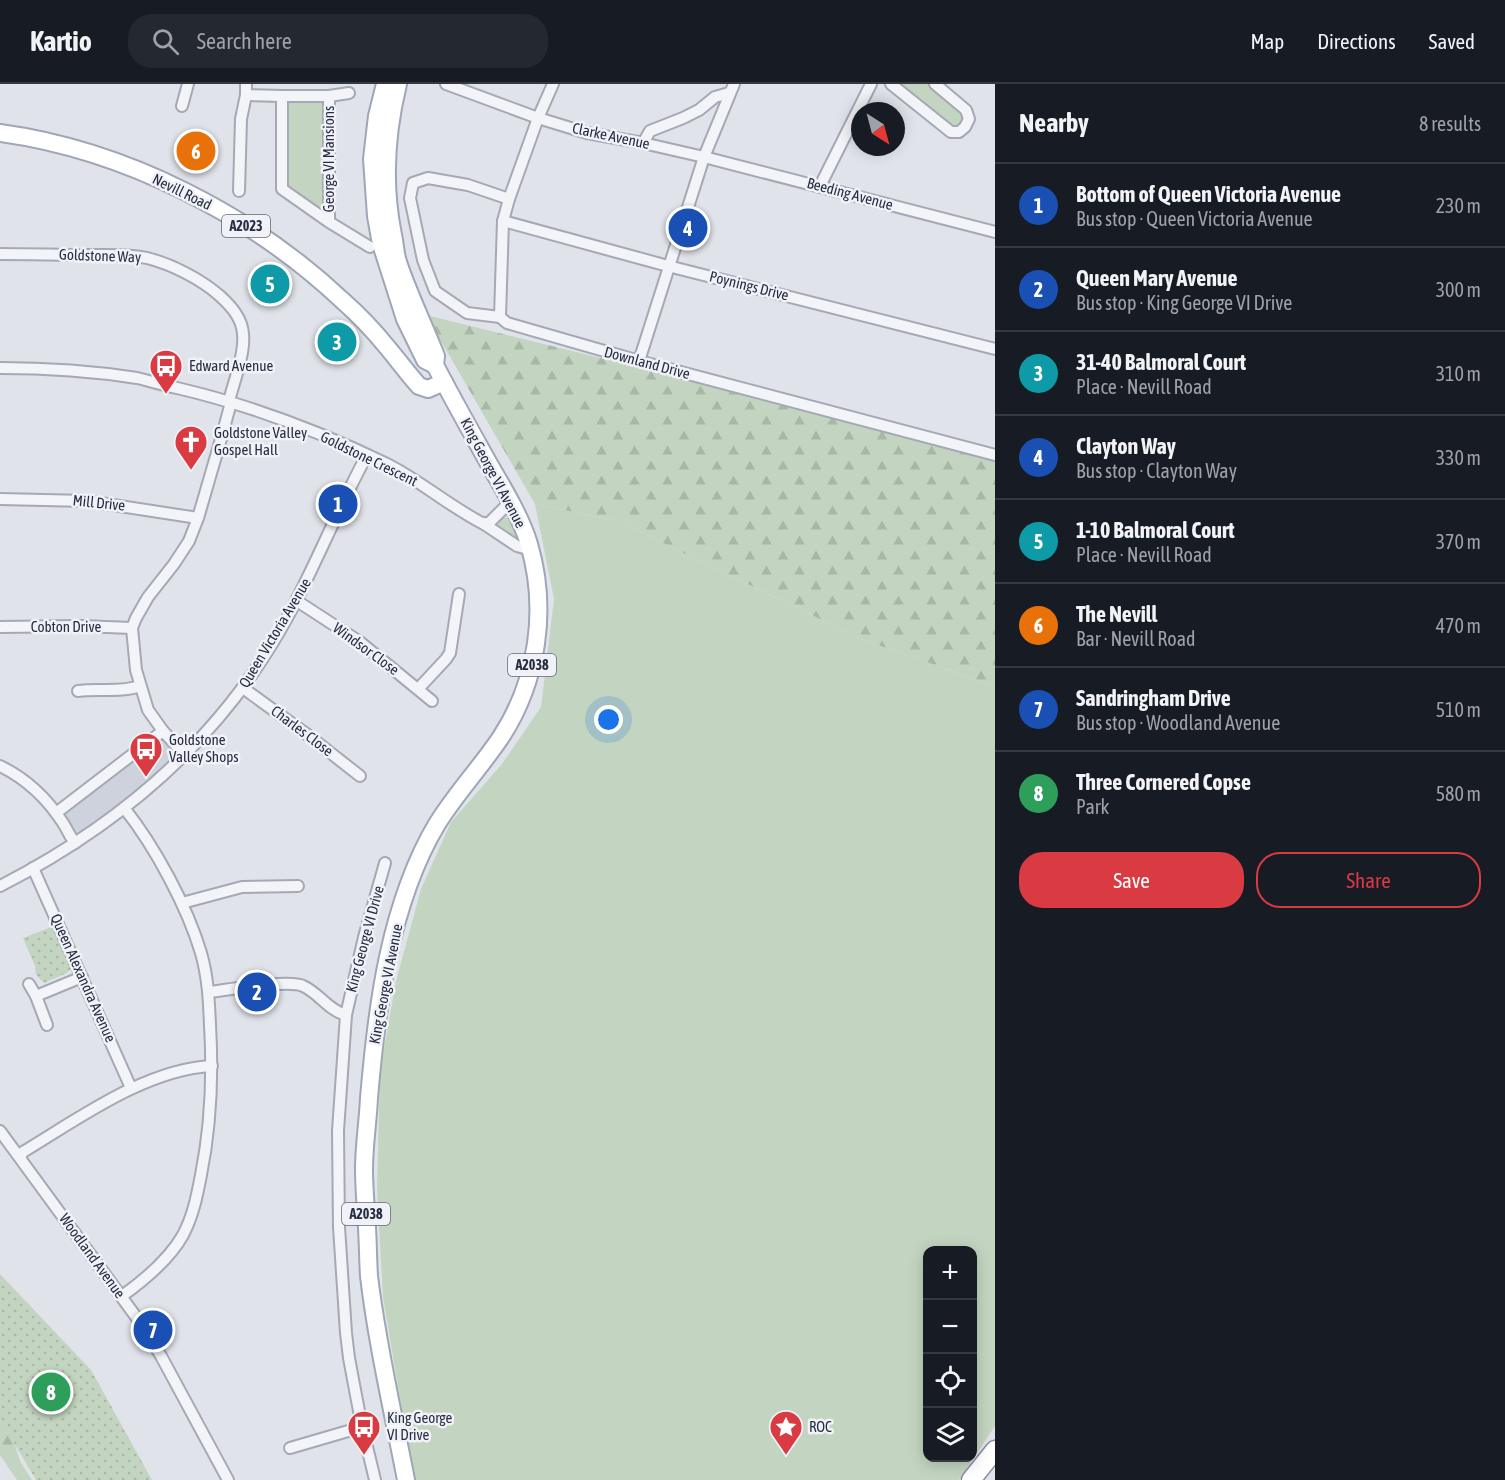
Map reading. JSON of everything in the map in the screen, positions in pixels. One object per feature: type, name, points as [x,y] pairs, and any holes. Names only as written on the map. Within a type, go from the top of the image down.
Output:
[{"type":"highway","points":[[971,1480],[995,1450]]},
{"type":"highway","points":[[980,1480],[995,1455]]},
{"type":"main road","name":"King George VI Avenue","points":[[385,84],[377,116],[372,159],[381,195],[388,211],[398,261],[436,356],[435,365],[526,535],[536,577],[539,609],[534,656],[523,695],[504,731],[447,809],[421,854],[400,908],[388,958],[373,1050],[364,1166],[369,1274],[381,1354],[406,1480]]},
{"type":"main road","name":"King George VI Avenue","points":[[381,195],[398,84]]},
{"type":"main road","name":"Nevill Road","points":[[0,133],[61,146],[112,161],[174,186],[211,205],[260,234],[321,280],[369,326],[419,386],[428,389],[444,382]]},
{"type":"street","points":[[182,106],[188,84]]},
{"type":"street","name":"Clarke Avenue","points":[[446,84],[538,118],[587,133],[705,157]]},
{"type":"street","points":[[500,317],[503,221],[538,118],[553,84]]},
{"type":"street","points":[[820,186],[871,84]]},
{"type":"street","points":[[891,84],[951,132],[959,132],[969,119],[966,110],[935,84]]},
{"type":"street","name":"George VI Mansions","points":[[239,191],[241,119],[246,89],[282,96],[329,96],[350,93]]},
{"type":"street","points":[[643,143],[650,131],[699,110],[715,97],[731,89]]},
{"type":"street","points":[[639,361],[668,266],[731,89]]},
{"type":"street","name":"George VI Mansions","points":[[282,96],[282,189],[370,247]]},
{"type":"street","name":"George VI Mansions","points":[[329,96],[329,222]]},
{"type":"street","name":"Beeding Avenue","points":[[705,157],[995,232]]},
{"type":"street","name":"Downland Drive","points":[[509,199],[468,185],[428,178],[413,183],[410,198],[423,260],[435,291],[467,313],[500,317],[507,323],[639,361],[995,455]]},
{"type":"street","name":"Poynings Drive","points":[[503,221],[995,350]]},
{"type":"street","name":"Goldstone Way","points":[[0,254],[134,256],[168,266],[205,284],[235,312],[244,335],[229,401]]},
{"type":"street","name":"Goldstone Crescent","points":[[0,368],[31,368],[138,379],[251,408],[367,455],[408,476],[517,546],[524,548],[529,546]]},
{"type":"street","points":[[185,755],[148,710],[136,670],[132,628],[148,597],[189,542],[223,432],[230,406],[229,401]]},
{"type":"street","name":"Queen Victoria Avenue","points":[[0,886],[75,843],[125,809],[185,755],[222,715],[266,654],[297,601],[367,455]]},
{"type":"street","name":"Mill Drive","points":[[0,499],[87,501],[198,518]]},
{"type":"street","points":[[484,524],[490,522],[510,502]]},
{"type":"street","points":[[418,688],[450,653],[459,594]]},
{"type":"street","name":"Windsor Close","points":[[297,601],[360,642],[432,701]]},
{"type":"street","name":"Cobton Drive","points":[[0,627],[132,628]]},
{"type":"street","points":[[78,691],[127,689],[140,686]]},
{"type":"street","name":"Charles Close","points":[[243,688],[360,776]]},
{"type":"street","points":[[56,813],[163,731]]},
{"type":"street","points":[[0,766],[28,783],[43,796],[75,843]]},
{"type":"street","points":[[122,1296],[149,1275],[167,1255],[182,1237],[190,1219],[206,1149],[213,1066],[209,992],[201,952],[182,903],[144,836],[125,809]]},
{"type":"street","name":"King George VI Drive","points":[[375,1480],[362,1427],[346,1333],[339,1227],[338,1131],[346,1015],[363,937],[385,863]]},
{"type":"street","name":"Queen Alexandra Avenue","points":[[33,868],[132,1088]]},
{"type":"street","points":[[182,903],[242,887],[298,886]]},
{"type":"street","points":[[36,996],[82,976]]},
{"type":"street","points":[[29,984],[47,1025]]},
{"type":"street","name":"King George VI Drive","points":[[209,992],[298,984],[312,991],[335,1011],[346,1015]]},
{"type":"street","points":[[20,1157],[23,1152],[132,1088],[171,1073],[213,1066]]},
{"type":"street","name":"Woodland Avenue","points":[[0,1131],[142,1325],[228,1480]]},
{"type":"street","points":[[290,1448],[362,1427]]},
{"type":"shaded area","points":[[161,735],[174,754],[171,763],[123,806],[79,836],[61,814]]},
{"type":"green space","points":[[900,84],[928,84],[964,112],[966,119],[959,128],[951,125]]},
{"type":"green space","points":[[291,100],[323,100],[325,102],[325,209],[322,211],[287,186],[286,104]]},
{"type":"green space","points":[[426,315],[995,455],[995,686],[861,639],[622,522],[535,504]]},
{"type":"green space","points":[[535,504],[622,522],[861,639],[995,686],[995,1426],[977,1453],[977,1246],[923,1246],[923,1462],[971,1462],[959,1480],[415,1480],[383,1297],[377,1187],[380,1072],[396,981],[421,889],[451,822],[502,764],[541,707],[554,599]]},
{"type":"green space","points":[[505,517],[509,519],[518,536],[516,540],[496,527],[497,523]]},
{"type":"green space","points":[[54,926],[71,968],[67,973],[44,983],[36,975],[35,966],[23,938]]},
{"type":"green space","points":[[0,1274],[91,1370],[152,1480],[36,1480],[7,1431],[0,1413]]},
{"type":"green space","points":[[0,1397],[20,1461],[32,1480],[17,1480],[0,1455]]},
{"type":"place","name":"The Nevill","points":[[196,151]]},
{"type":"place","name":"Clayton Way","points":[[688,228]]},
{"type":"place","name":"1-10 Balmoral Court","points":[[270,284]]},
{"type":"place","name":"31-40 Balmoral Court","points":[[337,342]]},
{"type":"place","name":"Edward Avenue","points":[[166,395]]},
{"type":"place","name":"Goldstone Valley Gospel Hall","points":[[191,471]]},
{"type":"place","name":"Bottom of Queen Victoria Avenue","points":[[338,504]]},
{"type":"place","name":"Goldstone Valley Shops","points":[[146,778]]},
{"type":"place","name":"Queen Mary Avenue","points":[[257,992]]},
{"type":"place","name":"Sandringham Drive","points":[[153,1330]]},
{"type":"place","name":"Three Cornered Copse","points":[[51,1392]]},
{"type":"place","name":"King George VI Drive","points":[[364,1456]]},
{"type":"place","name":"ROC","points":[[786,1456]]}]
